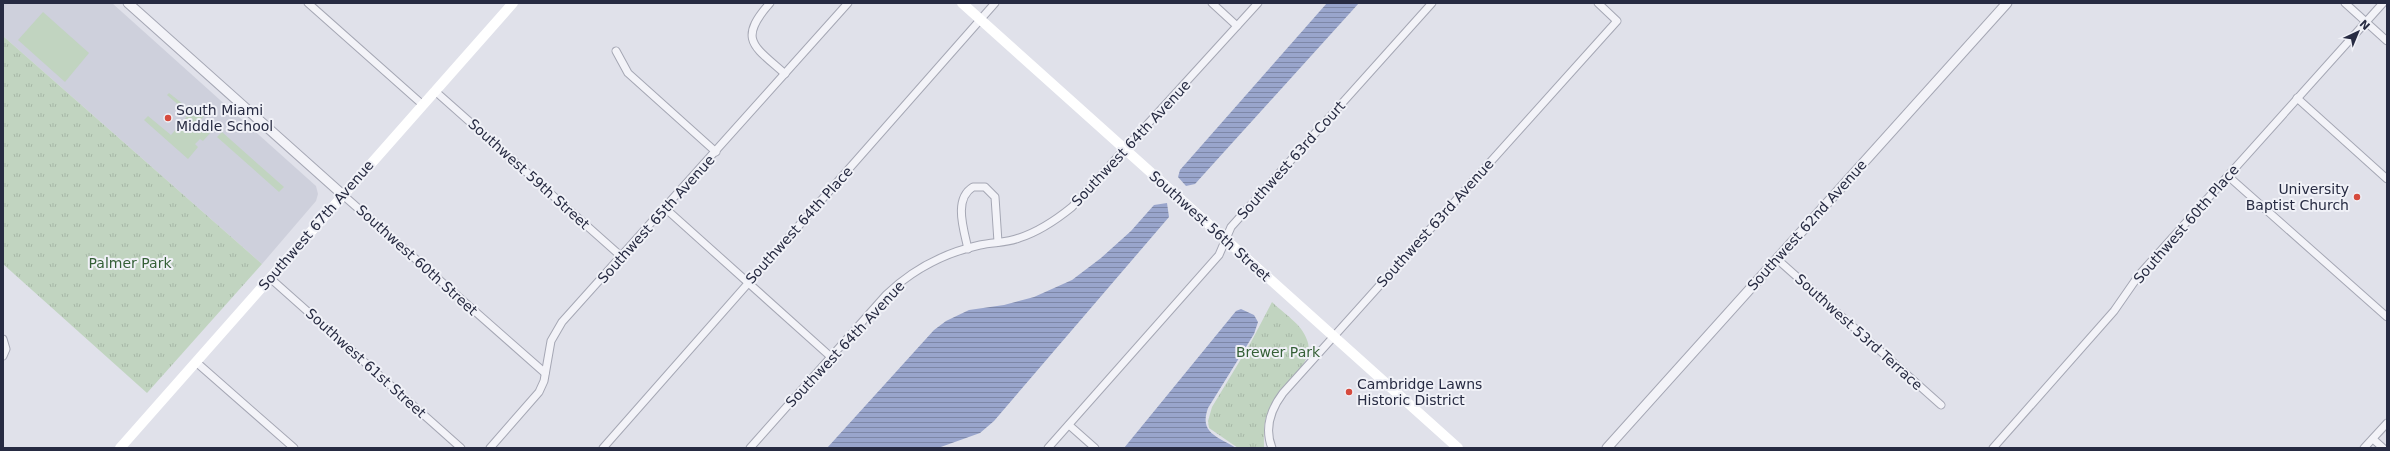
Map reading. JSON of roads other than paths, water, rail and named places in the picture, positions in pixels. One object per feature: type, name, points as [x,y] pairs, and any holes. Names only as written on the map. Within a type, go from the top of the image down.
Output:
[{"type":"main road","name":"Southwest 67th Avenue","points":[[123,447],[196,362],[513,3]]},
{"type":"main road","name":"Southwest 56th Street","points":[[962,3],[1458,448]]},
{"type":"street","name":"Southwest 60th Street","points":[[128,3],[545,373]]},
{"type":"street","points":[[308,3],[423,105]]},
{"type":"street","points":[[770,3],[753,23],[752,38],[758,49],[785,74]]},
{"type":"street","name":"Southwest 65th Avenue","points":[[490,448],[539,392],[545,373],[549,349],[558,329],[848,3]]},
{"type":"street","name":"Southwest 64th Place","points":[[603,448],[748,282],[996,3]]},
{"type":"street","points":[[1212,3],[1237,26]]},
{"type":"street","name":"Southwest 64th Avenue","points":[[750,448],[897,285],[927,264],[968,249],[1026,236],[1064,214],[1079,201],[1258,3]]},
{"type":"street","name":"Southwest 63rd Court","points":[[1048,448],[1219,255],[1231,227],[1432,3]]},
{"type":"street","name":"Southwest 63rd Avenue","points":[[1272,448],[1268,434],[1270,418],[1280,397],[1617,21],[1598,3]]},
{"type":"street","name":"Southwest 62nd Avenue","points":[[1607,448],[2007,3]]},
{"type":"street","points":[[2345,3],[2387,41]]},
{"type":"street","name":"Southwest 60th Place","points":[[1993,448],[2114,311],[2139,275],[2383,3]]},
{"type":"street","points":[[616,51],[628,73],[716,152]]},
{"type":"street","name":"Southwest 59th Street","points":[[435,91],[622,257]]},
{"type":"street","points":[[2297,98],[2387,179]]},
{"type":"street","points":[[2228,176],[2387,317]]},
{"type":"street","points":[[968,249],[962,205],[966,192],[973,187],[985,187],[995,198],[998,242]]},
{"type":"street","points":[[666,209],[831,357]]},
{"type":"street","name":"Southwest 53rd Terrace","points":[[1777,259],[1941,405]]},
{"type":"street","name":"Southwest 61st Street","points":[[270,278],[461,448]]},
{"type":"street","points":[[3,339],[6,349],[3,356]]},
{"type":"street","points":[[196,362],[294,448]]},
{"type":"street","points":[[2364,448],[2387,423]]},
{"type":"street","points":[[1069,425],[1095,448]]},
{"type":"street","points":[[2373,439],[2383,448]]},
{"type":"water","points":[[1327,3],[1359,3],[1195,184],[1186,186],[1178,177],[1180,170]]},
{"type":"water","points":[[1167,203],[1169,217],[994,421],[980,433],[938,448],[827,448],[934,330],[946,321],[969,310],[1004,305],[1034,297],[1072,280],[1101,258],[1131,231],[1154,205]]},
{"type":"water","points":[[1241,309],[1254,315],[1258,322],[1254,334],[1208,408],[1206,416],[1206,423],[1212,433],[1216,437],[1236,448],[1124,448],[1236,311]]},
{"type":"place","name":"South Miami Middle School","points":[[168,118]]},
{"type":"place","name":"University Baptist Church","points":[[2357,197]]},
{"type":"place","name":"Cambridge Lawns Historic District","points":[[1349,392]]},
{"type":"park label","name":"Palmer Park","points":[[130,263]]},
{"type":"park label","name":"Brewer Park","points":[[1278,352]]}]
